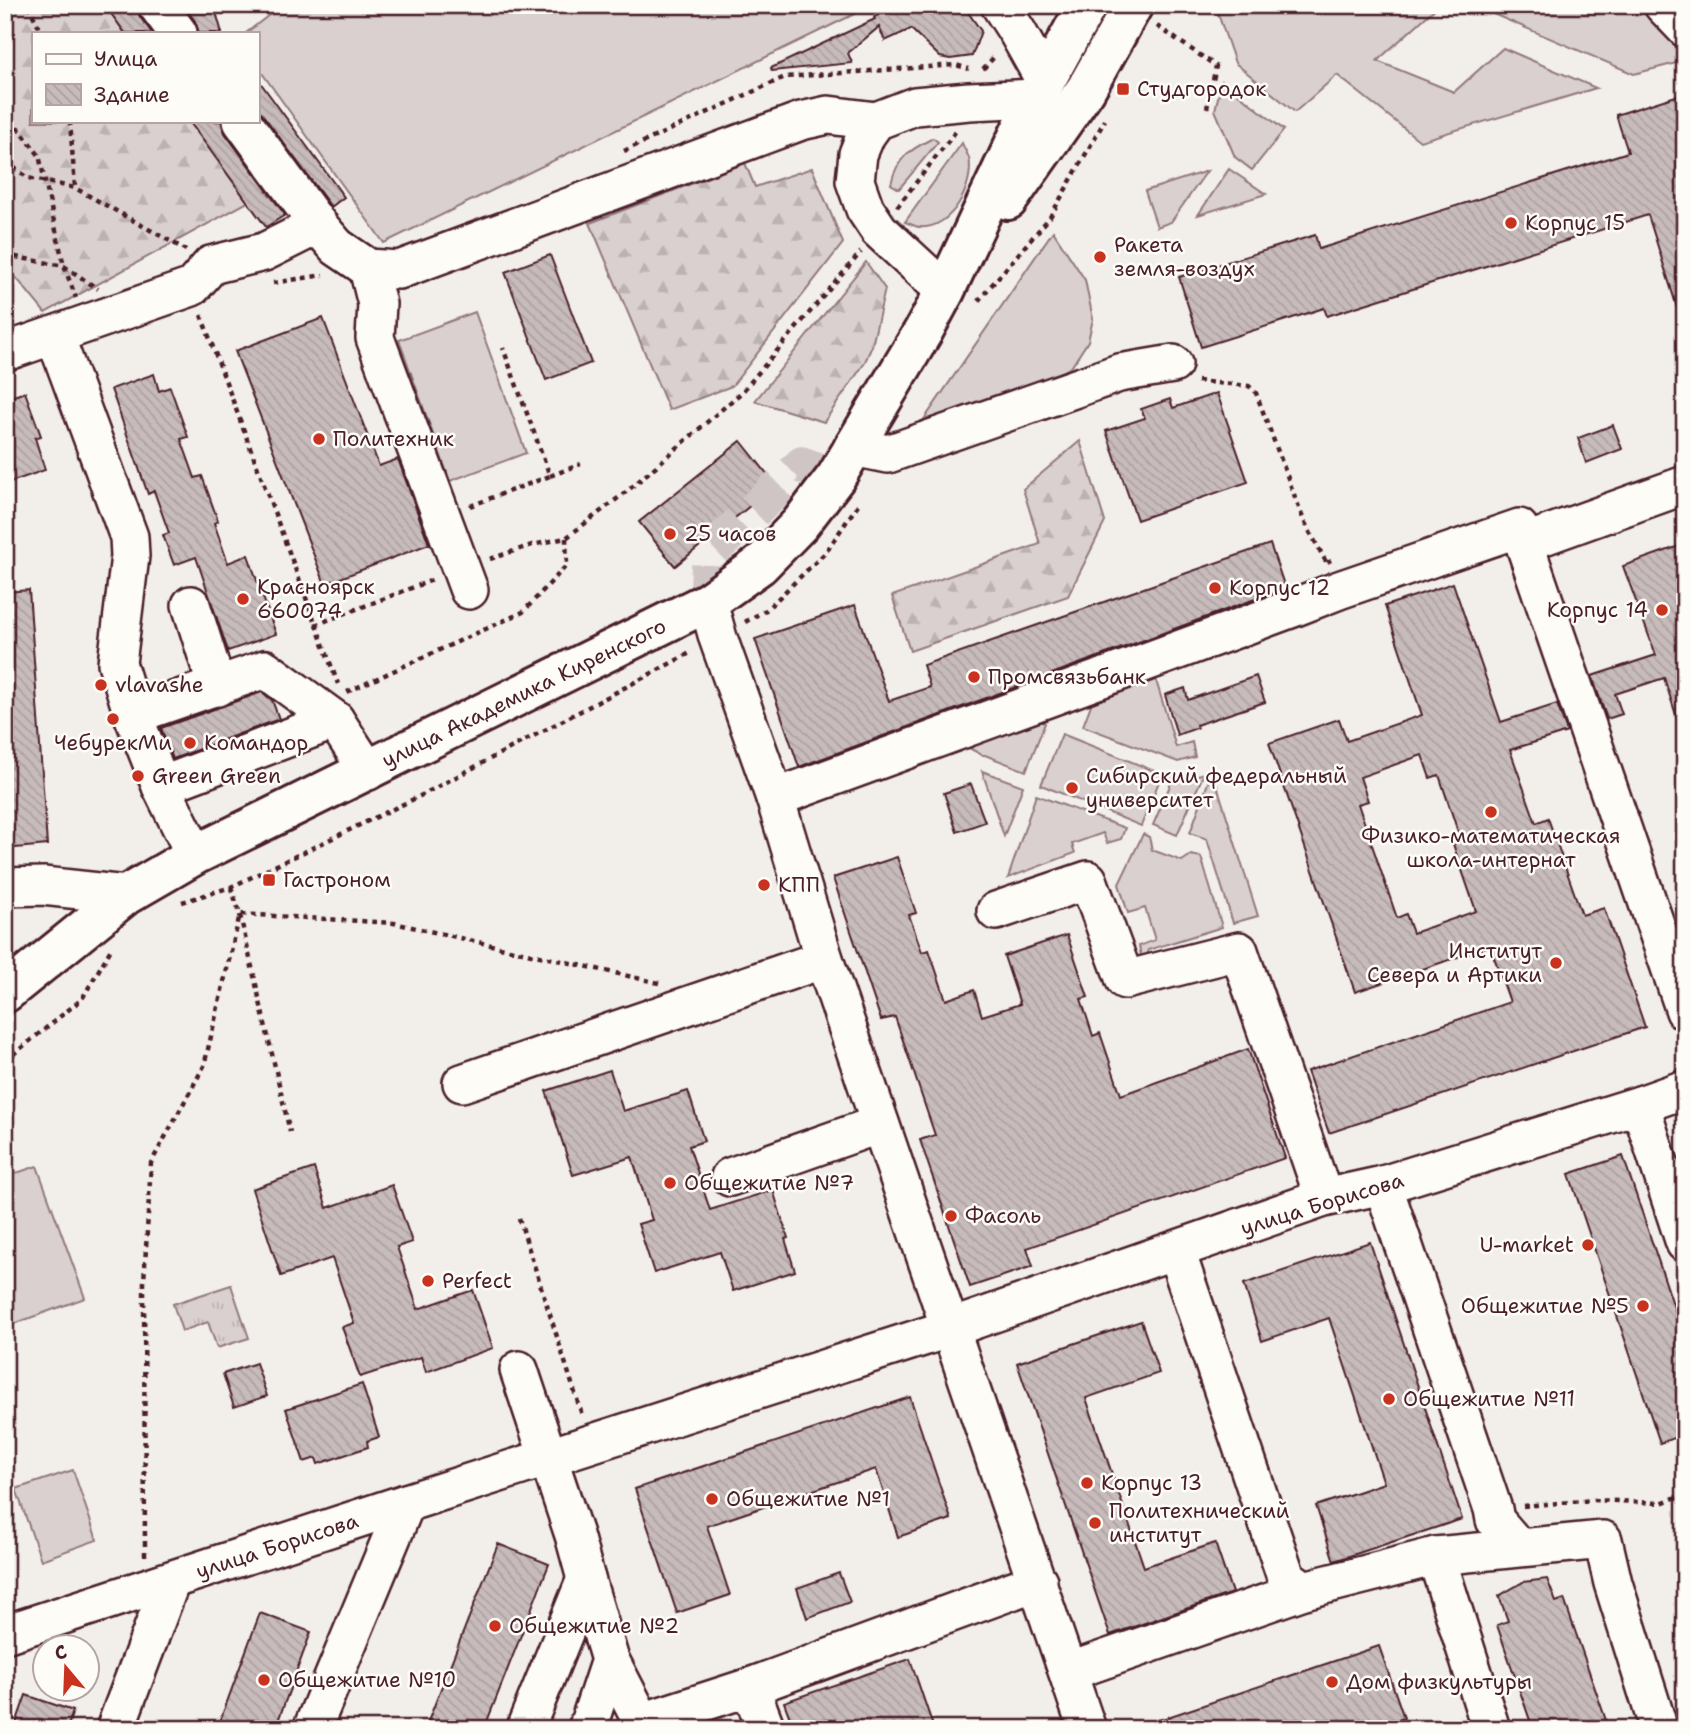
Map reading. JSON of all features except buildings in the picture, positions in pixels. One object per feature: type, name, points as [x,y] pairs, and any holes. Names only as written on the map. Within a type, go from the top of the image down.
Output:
[{"type":"main road","name":"улица Академика Киренского","points":[[958,300],[1041,90],[1087,5]]},
{"type":"main road","name":"улица Академика Киренского","points":[[5,993],[127,895],[195,855],[708,602],[760,565],[800,524],[836,477],[924,330],[958,300],[1086,89],[1151,21]]},
{"type":"street","points":[[157,5],[177,32]]},
{"type":"street","points":[[243,122],[337,247],[368,268],[400,270],[802,121],[828,115],[876,121],[915,106],[1041,90],[1018,33],[1000,5]]},
{"type":"street","points":[[1663,5],[1685,28]]},
{"type":"street","points":[[876,121],[858,154],[855,181],[865,209],[879,230],[958,300]]},
{"type":"street","points":[[5,352],[129,310],[201,276],[264,252],[318,225]]},
{"type":"street","points":[[368,268],[377,304],[375,338],[465,579]]},
{"type":"street","points":[[55,336],[129,537],[130,556],[117,663],[133,715],[161,786],[195,855]]},
{"type":"street","points":[[853,447],[888,454],[1119,373],[1178,372]]},
{"type":"street","points":[[1524,543],[1685,485]]},
{"type":"street","points":[[775,799],[1339,590],[1519,528],[1685,1011]]},
{"type":"street","points":[[708,602],[880,1124],[936,1333],[1038,1581],[1087,1729]]},
{"type":"street","points":[[191,605],[217,687]]},
{"type":"street","points":[[133,715],[265,669],[339,707],[369,771]]},
{"type":"street","points":[[161,786],[339,707]]},
{"type":"street","points":[[996,911],[1088,880],[1125,980],[1239,951],[1324,1198]]},
{"type":"street","points":[[5,887],[43,886],[127,895]]},
{"type":"street","points":[[462,1083],[824,959]]},
{"type":"street","name":"улица Борисова","points":[[5,1634],[158,1585],[271,1536],[406,1503],[936,1333],[1324,1198],[1383,1185],[1685,1089]]},
{"type":"street","points":[[1640,1105],[1685,1243]]},
{"type":"street","points":[[730,1177],[880,1124]]},
{"type":"street","points":[[1383,1185],[1495,1521],[1518,1547]]},
{"type":"street","points":[[1176,1251],[1286,1577],[1304,1590]]},
{"type":"street","points":[[519,1370],[574,1535],[610,1660],[642,1722],[750,1687],[1038,1581]]},
{"type":"street","points":[[312,1729],[406,1503]]},
{"type":"street","points":[[1068,1672],[1304,1590],[1436,1556],[1603,1540],[1613,1583],[1659,1729]]},
{"type":"street","points":[[1436,1556],[1491,1729]]},
{"type":"street","points":[[525,1729],[586,1579]]},
{"type":"street","points":[[115,1729],[158,1585]]},
{"type":"street","points":[[587,1729],[610,1660]]},
{"type":"street","points":[[750,1687],[766,1729]]},
{"type":"path","points":[[28,5],[42,32]]},
{"type":"path","points":[[1151,21],[1216,66],[1207,108]]},
{"type":"path","points":[[316,625],[465,579],[532,545],[566,538],[626,492],[742,392],[855,260],[954,135],[980,72],[1004,47]]},
{"type":"path","points":[[5,111],[39,155],[64,266]]},
{"type":"path","points":[[958,300],[1051,217],[1110,113]]},
{"type":"path","points":[[70,122],[75,187]]},
{"type":"path","points":[[5,161],[28,178],[75,187],[201,276],[316,625],[339,707],[523,612],[568,565],[566,538]]},
{"type":"path","points":[[5,255],[64,266],[129,310]]},
{"type":"path","points":[[261,285],[368,268]]},
{"type":"path","points":[[503,348],[551,476]]},
{"type":"path","points":[[1178,372],[1249,386],[1256,393],[1304,521],[1325,560],[1327,557]]},
{"type":"path","points":[[465,508],[581,464]]},
{"type":"path","points":[[181,902],[231,887],[420,796],[766,610],[826,552],[864,496]]},
{"type":"path","points":[[231,887],[240,914],[289,1132]]},
{"type":"path","points":[[240,914],[394,923],[662,984]]},
{"type":"path","points":[[158,1585],[144,1282],[151,1163],[204,1066],[240,914]]},
{"type":"path","points":[[5,1060],[82,999],[113,945]]},
{"type":"path","points":[[519,1218],[584,1422]]},
{"type":"path","points":[[1493,1509],[1594,1500],[1661,1503],[1685,1494]]},
{"type":"green space","points":[[5,5],[105,5],[124,32],[32,32],[32,122],[190,122],[248,202],[45,313],[5,264]]},
{"type":"green space","points":[[282,5],[355,5],[362,10],[372,5],[873,5],[384,243],[259,69],[259,32],[247,32]]},
{"type":"green space","points":[[1210,5],[1439,5],[1377,61],[1454,92],[1503,48],[1596,88],[1420,141],[1337,75],[1295,112],[1235,63],[1216,8]]},
{"type":"green space","points":[[1472,5],[1642,5],[1680,47],[1684,61],[1634,74]]},
{"type":"green space","points":[[1222,81],[1284,130],[1252,170],[1235,157],[1215,110]]},
{"type":"green space","points":[[933,138],[938,142],[899,189],[891,184],[897,167],[906,155]]},
{"type":"green space","points":[[962,143],[969,158],[970,169],[964,192],[951,214],[931,226],[918,227],[905,222]]},
{"type":"green space","points":[[745,163],[755,187],[812,168],[843,243],[732,386],[669,410],[590,223]]},
{"type":"green space","points":[[1229,169],[1266,194],[1198,215]]},
{"type":"green space","points":[[1207,171],[1171,222],[1157,227],[1145,191]]},
{"type":"green space","points":[[1053,231],[1085,280],[1093,319],[1088,341],[1072,366],[1042,386],[934,422],[923,421]]},
{"type":"green space","points":[[866,262],[885,289],[872,346],[864,364],[824,422],[755,401]]},
{"type":"green space","points":[[475,312],[526,453],[450,481],[399,340]]},
{"type":"green space","points":[[1080,441],[1105,522],[1068,596],[910,651],[892,596],[1040,544],[1023,489]]},
{"type":"green space","points":[[1155,677],[1176,747],[1192,742],[1195,757],[1178,762],[1083,726],[1095,694]]},
{"type":"green space","points":[[1034,719],[1045,723],[1026,771],[969,748],[975,738]]},
{"type":"green space","points":[[1062,734],[1162,774],[1141,826],[1041,785]]},
{"type":"green space","points":[[982,771],[1023,786],[1004,836]]},
{"type":"green space","points":[[1204,773],[1177,835],[1153,825],[1174,776],[1183,780]]},
{"type":"green space","points":[[1215,779],[1258,916],[1233,923],[1207,839],[1190,833],[1209,780]]},
{"type":"green space","points":[[1036,795],[1125,828],[1121,839],[1107,843],[1103,833],[1072,844],[1075,853],[1008,878]]},
{"type":"green space","points":[[1143,834],[1149,837],[1152,850],[1182,861],[1191,855],[1201,857],[1222,927],[1148,950],[1148,954],[1141,956],[1139,946],[1155,940],[1145,908],[1128,913],[1119,884]]},
{"type":"green space","points":[[37,1166],[85,1298],[5,1327],[5,1177]]},
{"type":"green space","points":[[231,1285],[249,1338],[217,1348],[208,1322],[182,1331],[173,1304]]},
{"type":"green space","points":[[73,1470],[97,1540],[41,1560],[16,1489]]},
{"type":"tunnel","points":[[708,602],[710,552],[802,465],[836,477]]},
{"type":"place","name":"Студгородок","points":[[1123,89]]},
{"type":"place","name":"Корпус 15","points":[[1511,223]]},
{"type":"place","name":"Ракета земля-воздух","points":[[1100,257]]},
{"type":"place","name":"Политехник","points":[[319,439]]},
{"type":"place","name":"25 часов","points":[[670,534]]},
{"type":"place","name":"Корпус 12","points":[[1215,588]]},
{"type":"place","name":"Красноярск 660074","points":[[243,599]]},
{"type":"place","name":"Корпус 14","points":[[1662,610]]},
{"type":"place","name":"Промсвязьбанк","points":[[974,677]]},
{"type":"place","name":"vlavashe","points":[[101,685]]},
{"type":"place","name":"ЧебурекМи","points":[[113,719]]},
{"type":"place","name":"Командор","points":[[190,743]]},
{"type":"place","name":"Green Green","points":[[138,776]]},
{"type":"place","name":"Сибирский федеральный университет","points":[[1072,788]]},
{"type":"place","name":"Физико-математическая школа-интернат","points":[[1491,812]]},
{"type":"place","name":"Гастроном","points":[[269,880]]},
{"type":"place","name":"КПП","points":[[764,885]]},
{"type":"place","name":"Институт Севера и Артики","points":[[1556,963]]},
{"type":"place","name":"Общежитие №7","points":[[670,1183]]},
{"type":"place","name":"Фасоль","points":[[951,1216]]},
{"type":"place","name":"U-market","points":[[1588,1245]]},
{"type":"place","name":"Perfect","points":[[428,1281]]},
{"type":"place","name":"Общежитие №5","points":[[1643,1306]]},
{"type":"place","name":"Общежитие №11","points":[[1389,1399]]},
{"type":"place","name":"Корпус 13","points":[[1087,1483]]},
{"type":"place","name":"Общежитие №1","points":[[712,1499]]},
{"type":"place","name":"Политехнический институт","points":[[1095,1523]]},
{"type":"place","name":"Общежитие №2","points":[[495,1626]]},
{"type":"place","name":"Общежитие №10","points":[[264,1680]]},
{"type":"place","name":"Дом физкультуры","points":[[1332,1682]]}]
